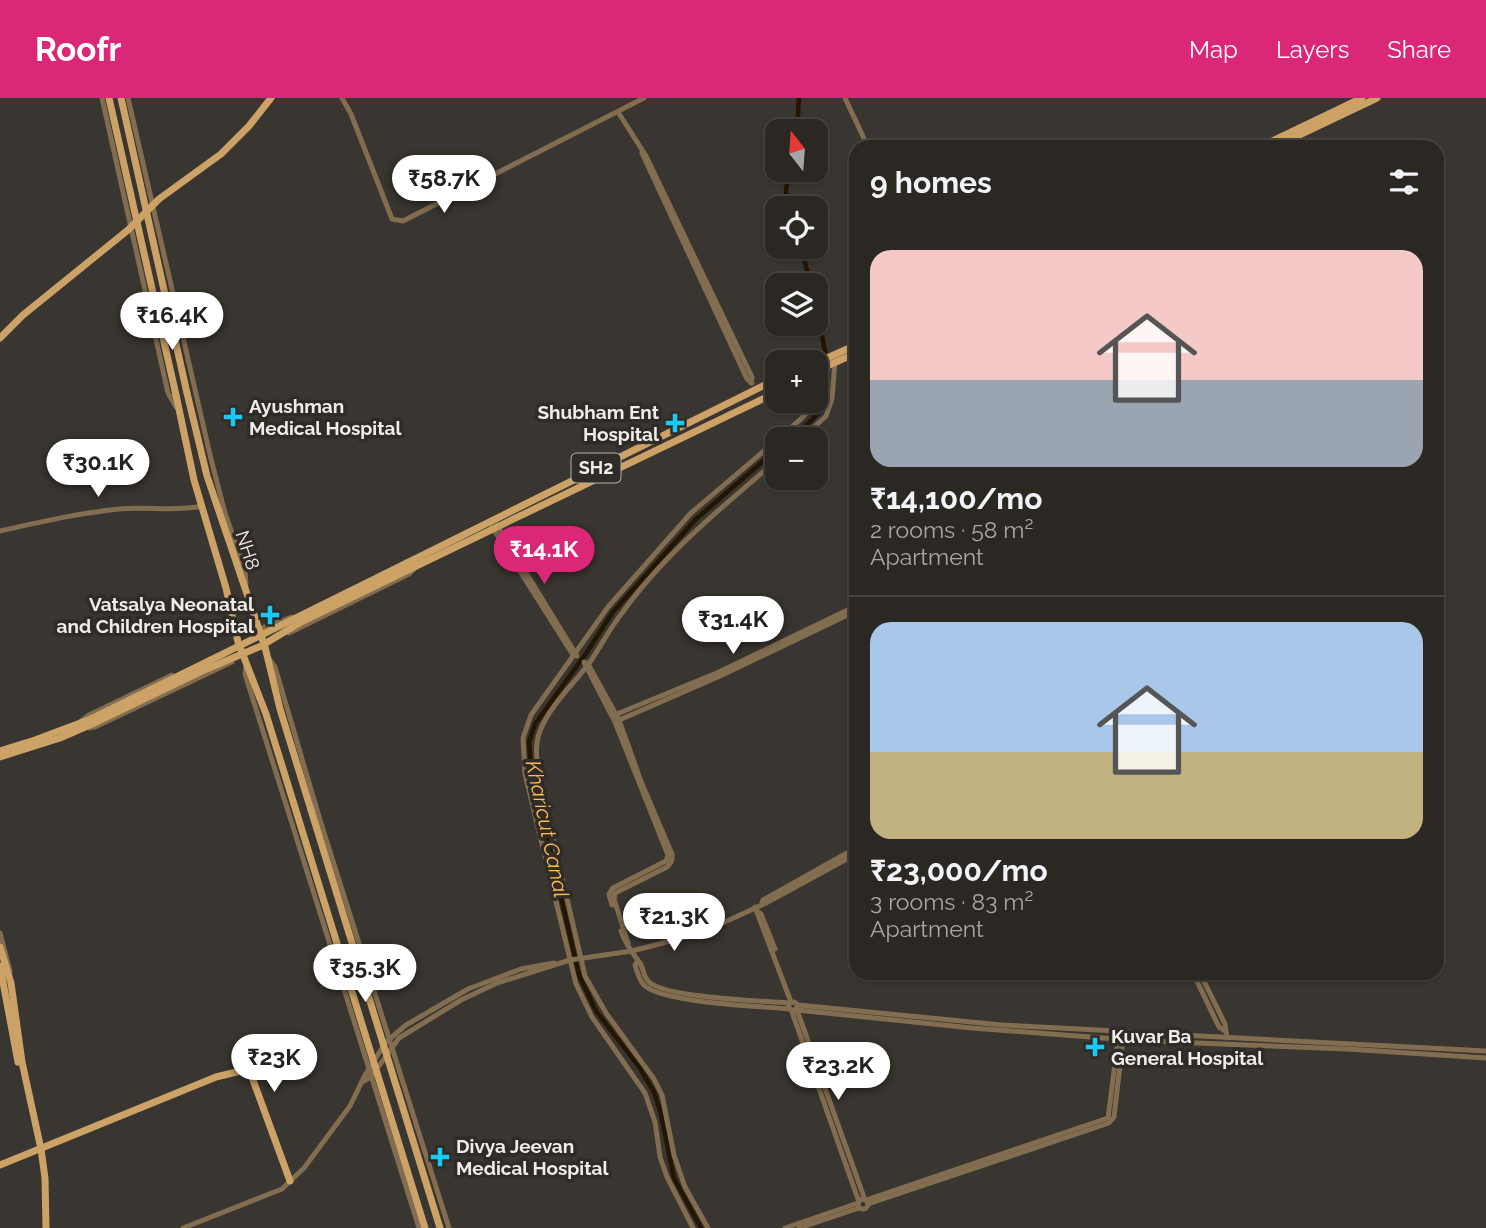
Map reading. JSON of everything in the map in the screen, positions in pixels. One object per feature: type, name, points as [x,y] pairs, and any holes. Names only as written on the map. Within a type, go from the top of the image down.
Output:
[{"type":"main road","name":"NH8","points":[[109,98],[179,413],[238,642],[268,720],[425,1228]]},
{"type":"main road","name":"NH8","points":[[121,98],[187,393],[193,402],[207,476],[266,651],[282,716],[303,773],[311,810],[440,1228]]},
{"type":"main road","points":[[0,336],[59,280],[130,226],[152,204],[219,151],[269,98]]},
{"type":"main road","points":[[1275,140],[1362,98]]},
{"type":"main road","points":[[1289,140],[1377,98]]},
{"type":"main road","points":[[828,361],[849,349]]},
{"type":"main road","points":[[834,358],[849,355]]},
{"type":"main road","name":"SH2","points":[[494,525],[765,386]]},
{"type":"main road","name":"SH2","points":[[0,757],[25,750],[254,649],[413,564],[765,398]]},
{"type":"main road","points":[[224,582],[232,572],[240,577]]},
{"type":"main road","points":[[268,720],[282,716]]},
{"type":"main road","name":"SH2","points":[[0,751],[76,728]]},
{"type":"main road","points":[[304,786],[314,798]]},
{"type":"main road","points":[[287,804],[289,789]]},
{"type":"main road","points":[[0,947],[45,1178],[44,1228]]},
{"type":"main road","points":[[0,966],[8,984]]},
{"type":"main road","points":[[0,1165],[216,1077],[249,1069],[290,1181]]},
{"type":"street","points":[[102,98],[168,393],[179,413]]},
{"type":"street","points":[[128,98],[193,402],[225,513],[245,570],[248,599]]},
{"type":"street","points":[[342,98],[393,219],[403,221],[644,98]]},
{"type":"street","points":[[843,98],[863,140]]},
{"type":"street","points":[[618,112],[642,153],[755,391]]},
{"type":"street","points":[[814,427],[826,416],[832,399],[834,358]]},
{"type":"street","points":[[791,427],[807,413]]},
{"type":"street","points":[[693,1228],[667,1177],[660,1157],[655,1122],[645,1093],[592,1017],[576,984],[528,786],[522,755],[523,738],[527,724],[608,607],[691,513],[765,449]]},
{"type":"street","points":[[708,1228],[685,1187],[674,1155],[662,1095],[654,1079],[601,1005],[585,976],[536,759],[540,731],[549,715],[622,612],[678,548],[765,470]]},
{"type":"street","points":[[0,531],[119,509],[169,510],[202,506]]},
{"type":"street","points":[[494,525],[576,655],[585,664],[615,718],[670,856],[666,861],[610,892],[624,941],[628,943],[637,962],[635,965],[643,984],[659,993],[680,998],[1002,1025],[1486,1051]]},
{"type":"street","points":[[259,629],[295,617],[406,560],[413,564],[410,574],[288,633],[266,651],[275,667],[303,773],[314,798],[449,1228]]},
{"type":"street","points":[[615,718],[720,676],[849,612]]},
{"type":"street","points":[[76,728],[89,715],[238,642]]},
{"type":"street","points":[[76,728],[95,727],[246,660],[245,674],[419,1228]]},
{"type":"street","points":[[849,852],[763,900],[758,907],[757,916],[793,1006],[862,1203]]},
{"type":"street","points":[[362,1082],[371,1077],[399,1038],[461,1000],[497,983],[581,957],[632,951],[701,933],[766,903],[849,858]]},
{"type":"street","points":[[0,933],[9,964],[8,984]]},
{"type":"street","points":[[183,1228],[282,1189],[304,1168],[327,1138],[350,1106],[389,1039],[406,1025],[468,989],[521,969],[557,963]]},
{"type":"street","points":[[0,976],[8,984]]},
{"type":"street","points":[[1196,980],[1219,1027],[1224,1030]]},
{"type":"street","points":[[1203,980],[1225,1024],[1224,1030],[1230,1044]]},
{"type":"street","points":[[793,1006],[972,1028],[1119,1040],[1486,1058]]},
{"type":"street","points":[[785,1228],[1108,1118],[1119,1040],[1117,1031]]},
{"type":"street","points":[[1119,1040],[1126,1038],[1125,1032]]},
{"type":"street","points":[[799,1228],[823,1217]]},
{"type":"waterway","name":"Kharicut Canal","points":[[798,119],[799,98]]},
{"type":"waterway","name":"Kharicut Canal","points":[[786,196],[787,182]]},
{"type":"waterway","name":"Kharicut Canal","points":[[804,259],[808,273]]},
{"type":"waterway","name":"Kharicut Canal","points":[[803,427],[817,415],[826,394],[828,382],[822,336]]},
{"type":"waterway","name":"Kharicut Canal","points":[[701,1228],[674,1178],[654,1092],[639,1067],[596,1011],[579,975],[531,767],[529,742],[535,724],[612,613],[695,520],[765,459]]},
{"type":"place","name":"Ayushman Medical Hospital","points":[[233,417]]},
{"type":"place","name":"Shubham Ent Hospital","points":[[675,423]]},
{"type":"place","name":"Vatsalya Neonatal and Children Hospital","points":[[270,615]]},
{"type":"place","name":"Kuvar Ba General Hospital","points":[[1095,1047]]},
{"type":"place","name":"Divya Jeevan Medical Hospital","points":[[440,1157]]}]
